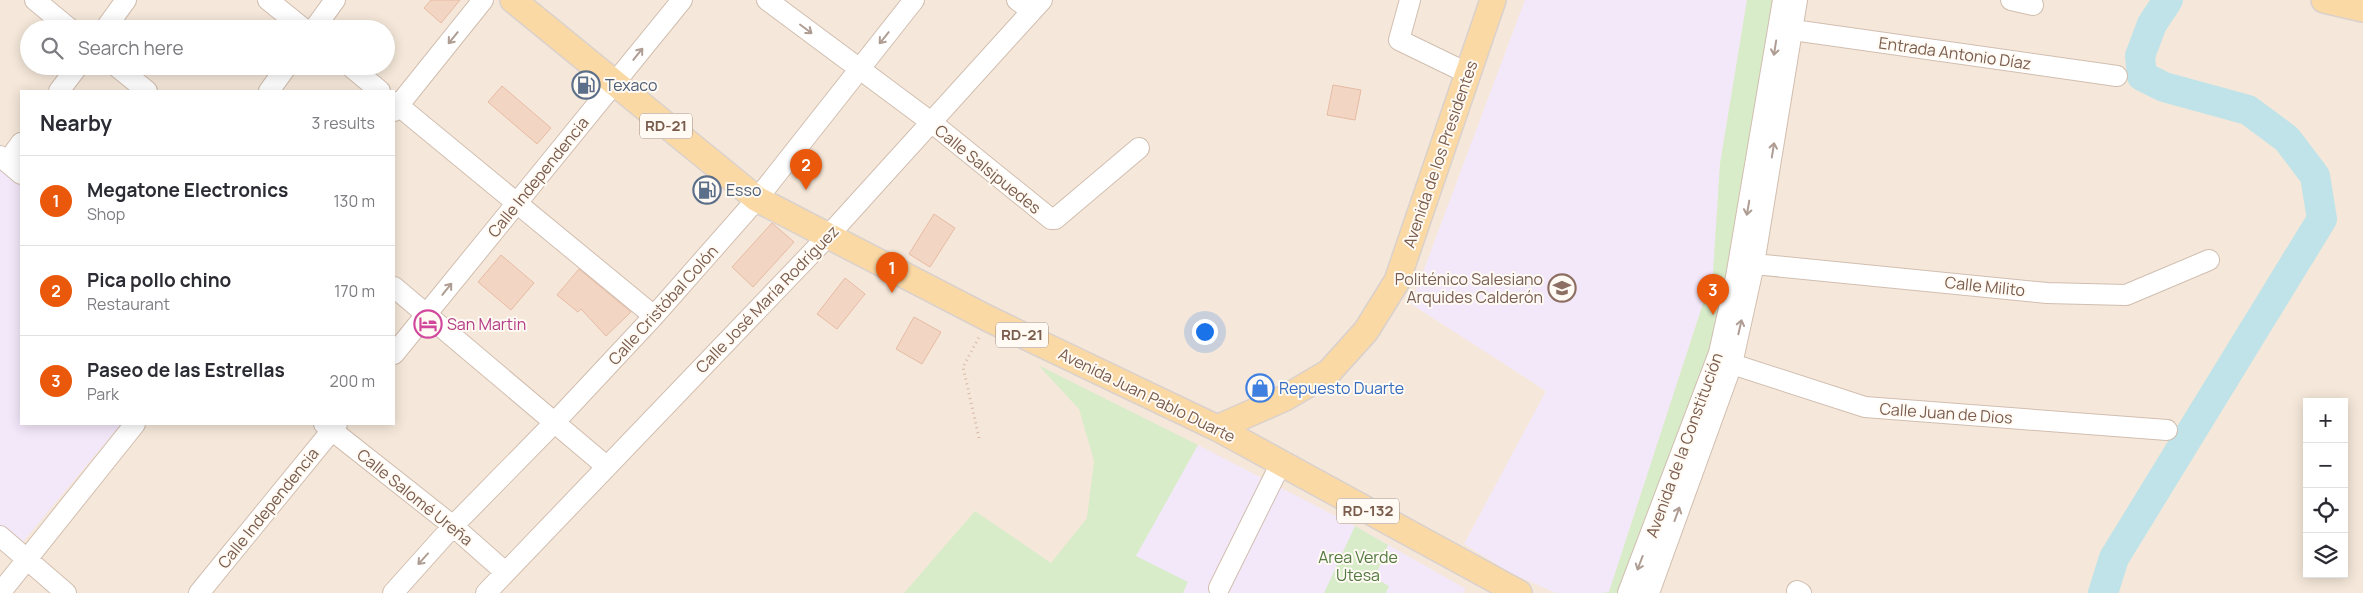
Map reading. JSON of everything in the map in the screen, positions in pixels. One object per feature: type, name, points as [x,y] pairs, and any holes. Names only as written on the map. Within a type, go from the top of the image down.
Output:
[{"type":"main road","name":"Avenida Juan Pablo Duarte","points":[[513,0],[757,200],[829,235],[989,319],[1217,428],[1518,593]]},
{"type":"main road","name":"Avenida de los Presidentes","points":[[1217,428],[1284,398],[1329,372],[1366,331],[1397,281],[1493,0]]},
{"type":"main road","points":[[2329,1],[2363,9]]},
{"type":"street","points":[[35,0],[59,20]]},
{"type":"street","points":[[112,20],[126,0]]},
{"type":"street","points":[[268,0],[293,20]]},
{"type":"street","points":[[321,20],[335,0]]},
{"type":"street","points":[[483,0],[395,106],[654,316]]},
{"type":"street","name":"Calle Independencia","points":[[395,353],[682,0]]},
{"type":"street","points":[[767,0],[931,122]]},
{"type":"street","name":"Calle Cristóbal Colón","points":[[393,593],[453,526],[554,423],[654,316],[757,200],[914,0]]},
{"type":"street","points":[[1410,0],[1399,40],[1467,73]]},
{"type":"street","name":"Avenida de la Constitución","points":[[1628,593],[1719,354],[1736,277],[1783,0]]},
{"type":"street","name":"Avenida de la Constitución","points":[[1649,593],[1732,364],[1754,264],[1797,0]]},
{"type":"street","points":[[2011,0],[2033,5]]},
{"type":"street","name":"Calle José María Rodríguez","points":[[486,593],[829,235],[931,122],[1030,4]]},
{"type":"street","name":"Entrada Antonio Díaz","points":[[1793,30],[2117,76]]},
{"type":"street","points":[[60,90],[71,75]]},
{"type":"street","points":[[127,75],[146,90]]},
{"type":"street","points":[[270,90],[281,75]]},
{"type":"street","points":[[361,75],[379,90]]},
{"type":"street","name":"Calle Salsipuedes","points":[[931,122],[1052,219],[1057,218],[1139,148]]},
{"type":"street","points":[[9,164],[20,145]]},
{"type":"street","name":"Calle Milito","points":[[1754,264],[2047,293],[2126,295],[2209,260]]},
{"type":"street","points":[[395,288],[606,466]]},
{"type":"street","name":"Calle Juan de Dios","points":[[1732,364],[1866,407],[2167,430]]},
{"type":"street","points":[[0,593],[134,425]]},
{"type":"street","name":"Calle Independencia","points":[[199,593],[331,426]]},
{"type":"street","name":"Calle Salomé Ureña","points":[[331,426],[453,526],[505,572]]},
{"type":"street","points":[[1219,588],[1281,463]]},
{"type":"street","points":[[0,536],[66,593]]},
{"type":"path","points":[[979,438],[963,367],[989,319]]},
{"type":"shaded area","points":[[0,0],[2363,0],[2363,593],[0,593]]},
{"type":"shaded area","name":"Politénico Salesiano Arquides Calderón","points":[[1525,0],[1747,0],[1720,164],[1713,273],[1609,592],[1602,593],[1556,593],[1511,573],[1464,544],[1546,391],[1411,304]]},
{"type":"shaded area","points":[[0,163],[20,180],[20,425],[120,425],[21,544],[0,525]]},
{"type":"shaded area","points":[[1198,445],[1355,526],[1466,589],[1463,593],[1113,593]]},
{"type":"green space","points":[[1747,0],[1776,0],[1736,277],[1628,593],[1602,593],[1609,592],[1713,273],[1720,164]]},
{"type":"green space","points":[[1038,365],[1198,445],[1136,556],[1188,582],[1183,593],[904,593],[975,511],[1051,563],[1087,518],[1094,461],[1079,409]]},
{"type":"green space","name":"Area Verde Utesa","points":[[1355,526],[1388,545],[1375,578],[1389,586],[1386,593],[1324,593]]},
{"type":"building","points":[[431,0],[460,0],[441,23],[424,8]]},
{"type":"building","points":[[1333,85],[1361,90],[1355,120],[1327,115]]},
{"type":"building","points":[[502,86],[551,128],[537,144],[488,102]]},
{"type":"building","points":[[934,214],[955,228],[930,267],[909,254]]},
{"type":"building","points":[[772,223],[794,242],[753,287],[732,267]]},
{"type":"building","points":[[501,255],[534,283],[511,310],[478,282]]},
{"type":"building","points":[[579,269],[631,312],[606,336],[581,309],[578,312],[557,295]]},
{"type":"building","points":[[845,278],[865,294],[837,329],[817,314]]},
{"type":"building","points":[[914,317],[941,332],[922,364],[896,349]]},
{"type":"waterway","points":[[2103,593],[2114,558],[2322,219],[2315,176],[2287,139],[2248,110],[2164,87],[2142,76],[2140,56],[2152,24],[2168,0]]},
{"type":"place","name":"Texaco","points":[[586,85]]},
{"type":"place","name":"Esso","points":[[707,190]]},
{"type":"place","name":"Pica pollo chino","points":[[806,190]]},
{"type":"place","name":"Politénico Salesiano Arquides Calderón","points":[[1562,288]]},
{"type":"place","name":"Megatone Electronics","points":[[892,293]]},
{"type":"place","name":"Paseo de las Estrellas","points":[[1713,315]]},
{"type":"place","name":"San Martin","points":[[428,324]]},
{"type":"place","name":"Repuesto Duarte","points":[[1260,388]]}]
